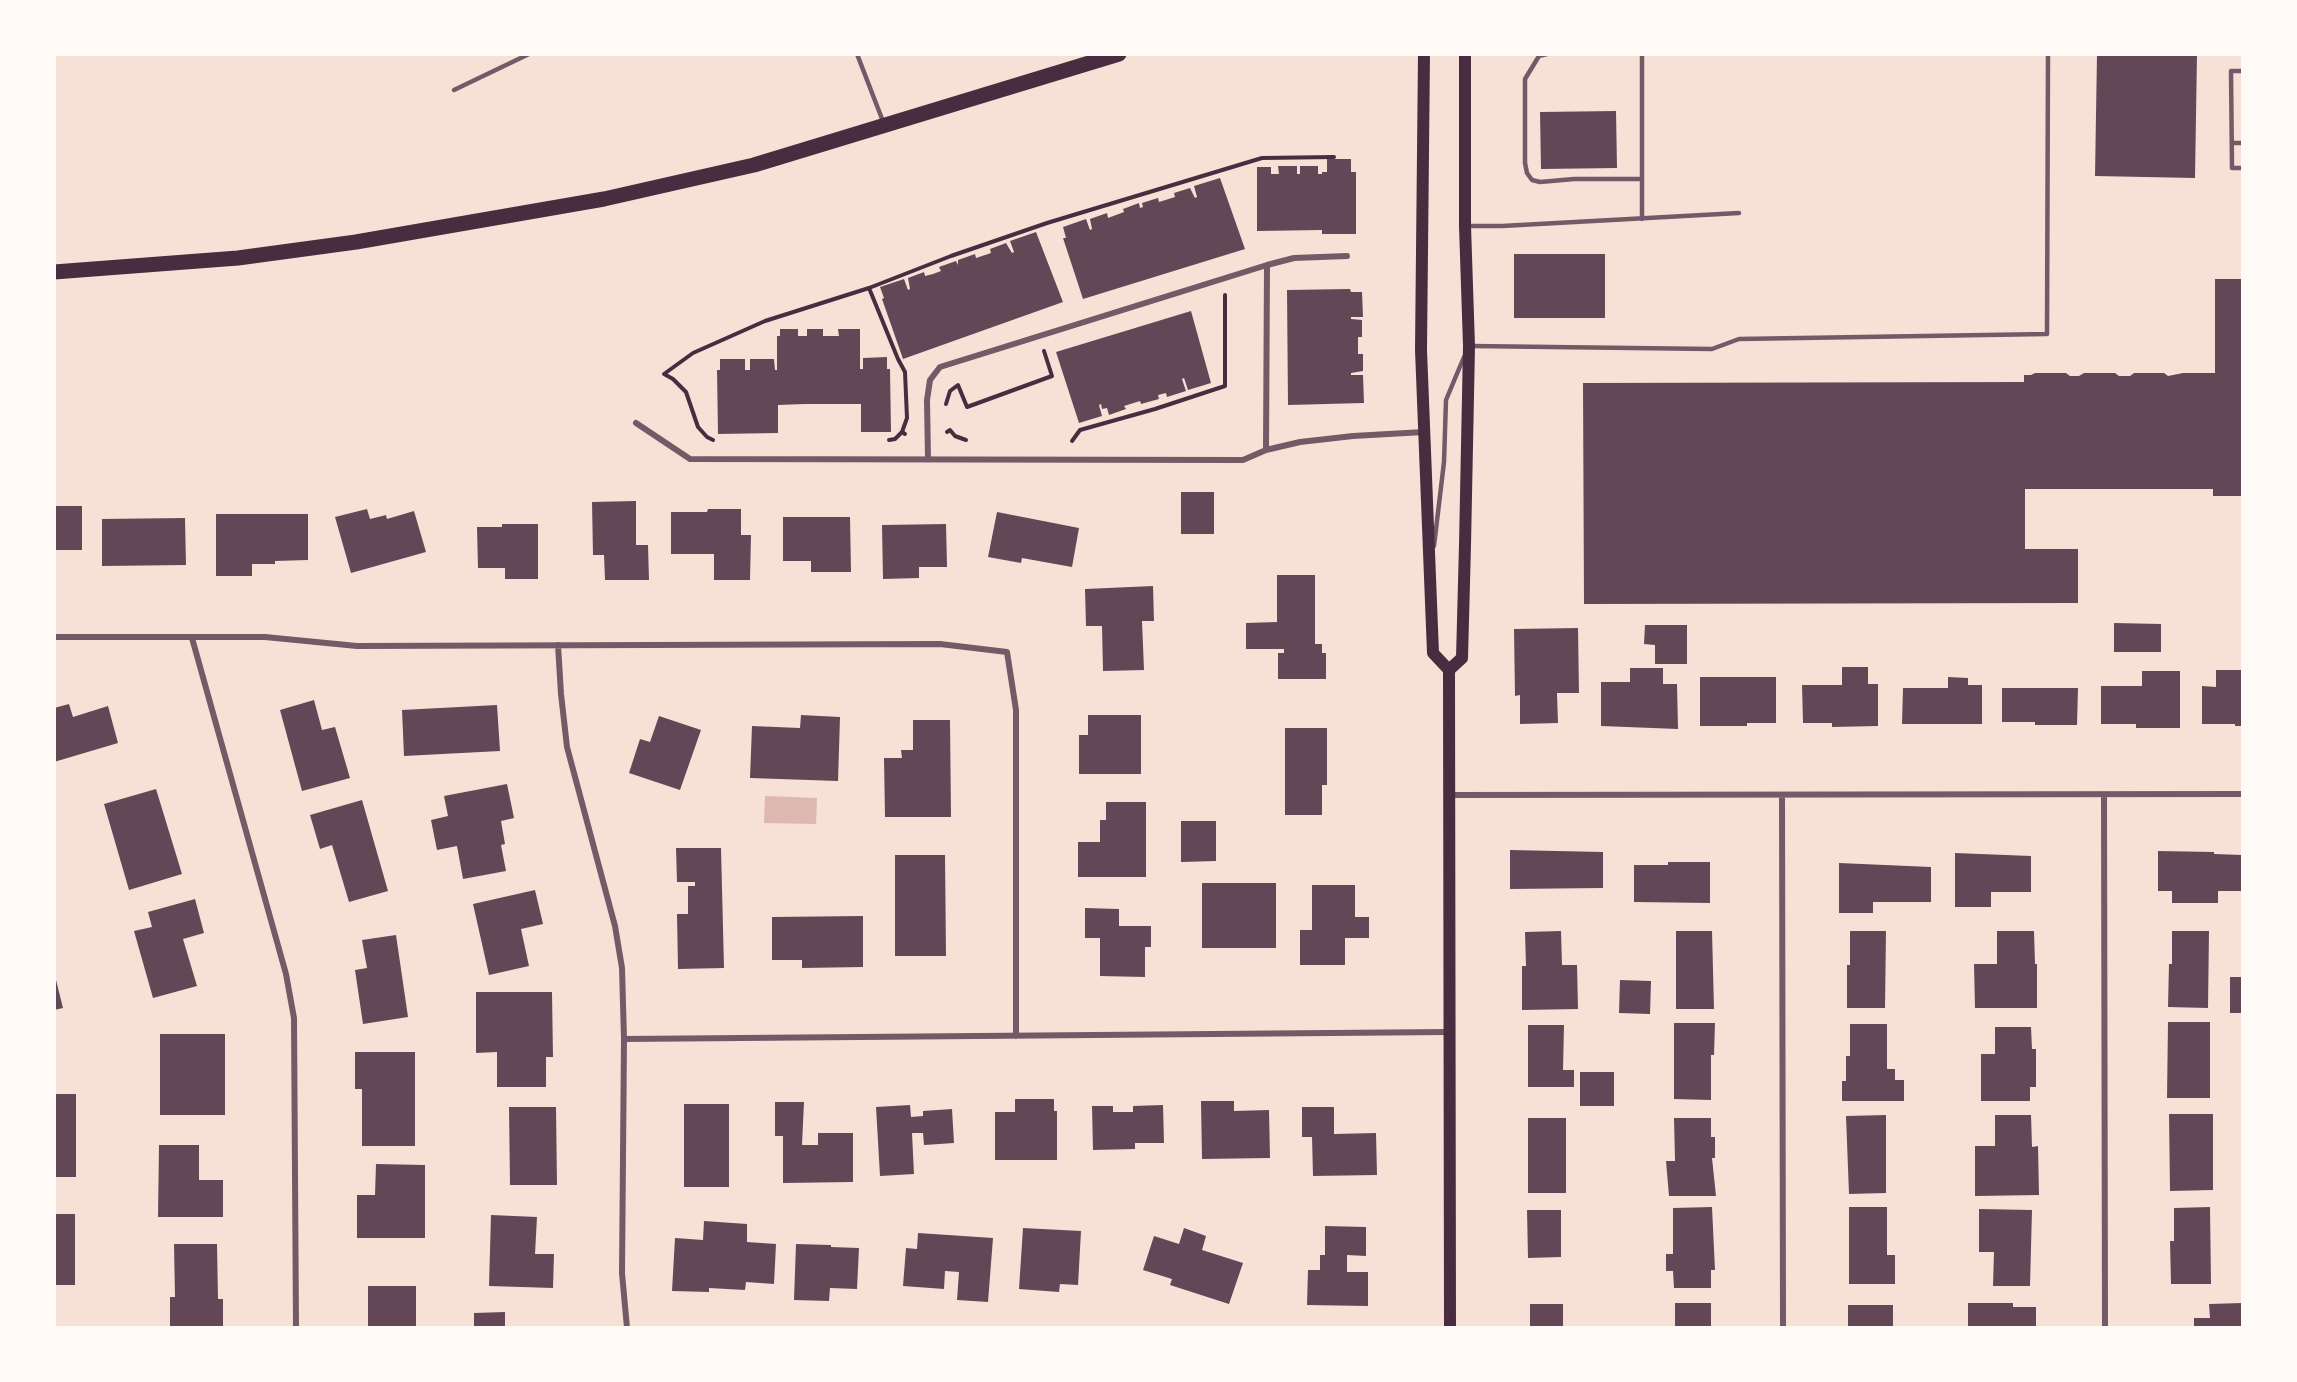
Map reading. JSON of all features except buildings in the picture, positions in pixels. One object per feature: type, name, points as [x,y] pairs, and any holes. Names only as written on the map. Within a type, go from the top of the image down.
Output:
[{"type":"main road","points":[[54,272],[238,258],[356,242],[604,199],[754,165],[1119,54]]},
{"type":"main road","points":[[1424,54],[1421,315],[1424,432],[1433,653],[1449,670],[1450,1328]]},
{"type":"main road","points":[[1449,670],[1462,658],[1469,346],[1465,226],[1465,54]]},
{"type":"street","points":[[928,459],[927,400],[930,380],[940,367],[1267,265],[1294,258],[1347,256]]},
{"type":"street","points":[[1266,450],[1267,265]]},
{"type":"street","points":[[636,423],[690,459],[1243,460],[1266,450],[1300,442],[1353,435],[1424,432]]},
{"type":"street","points":[[54,637],[265,637],[357,646],[940,644],[1007,652],[1016,710],[1016,1036]]},
{"type":"street","points":[[192,638],[286,974],[294,1018],[296,1328]]},
{"type":"street","points":[[558,645],[567,747],[617,937],[622,968],[624,1039],[622,1274],[627,1328]]},
{"type":"street","points":[[1449,795],[2243,794]]},
{"type":"street","points":[[1782,795],[1782,1328]]},
{"type":"street","points":[[2104,795],[2105,1328]]},
{"type":"street","points":[[624,1039],[1448,1032]]},
{"type":"lane","points":[[454,90],[529,54]]},
{"type":"lane","points":[[857,54],[885,127]]},
{"type":"lane","points":[[1547,54],[1539,56],[1525,79],[1525,163],[1527,173],[1532,180],[1540,182],[1574,179],[1642,179]]},
{"type":"lane","points":[[1642,54],[1642,219]]},
{"type":"lane","points":[[1430,572],[1444,462],[1446,400],[1469,346],[1713,349],[1739,339],[2047,334],[2048,54]]},
{"type":"lane","points":[[2243,71],[2231,71],[2232,168],[2243,168]]},
{"type":"lane","points":[[2232,143],[2243,143]]},
{"type":"lane","points":[[1465,226],[1739,213]]},
{"type":"path","points":[[721,441],[715,441],[698,428],[686,392],[673,379],[664,374],[693,353],[765,321],[869,288],[951,256],[1047,223],[1262,158],[1334,158]]},
{"type":"path","points":[[869,288],[905,372],[907,418],[903,433],[895,439],[881,441]]},
{"type":"path","points":[[1063,441],[1074,441],[1080,430],[1155,410],[1225,386],[1225,297]]},
{"type":"path","points":[[945,413],[950,391],[958,385],[967,407],[1052,376],[1045,353]]},
{"type":"path","points":[[946,422],[948,431],[955,436],[973,441]]},
{"type":"shaded area","points":[[765,796],[817,798],[816,824],[764,823]]}]
